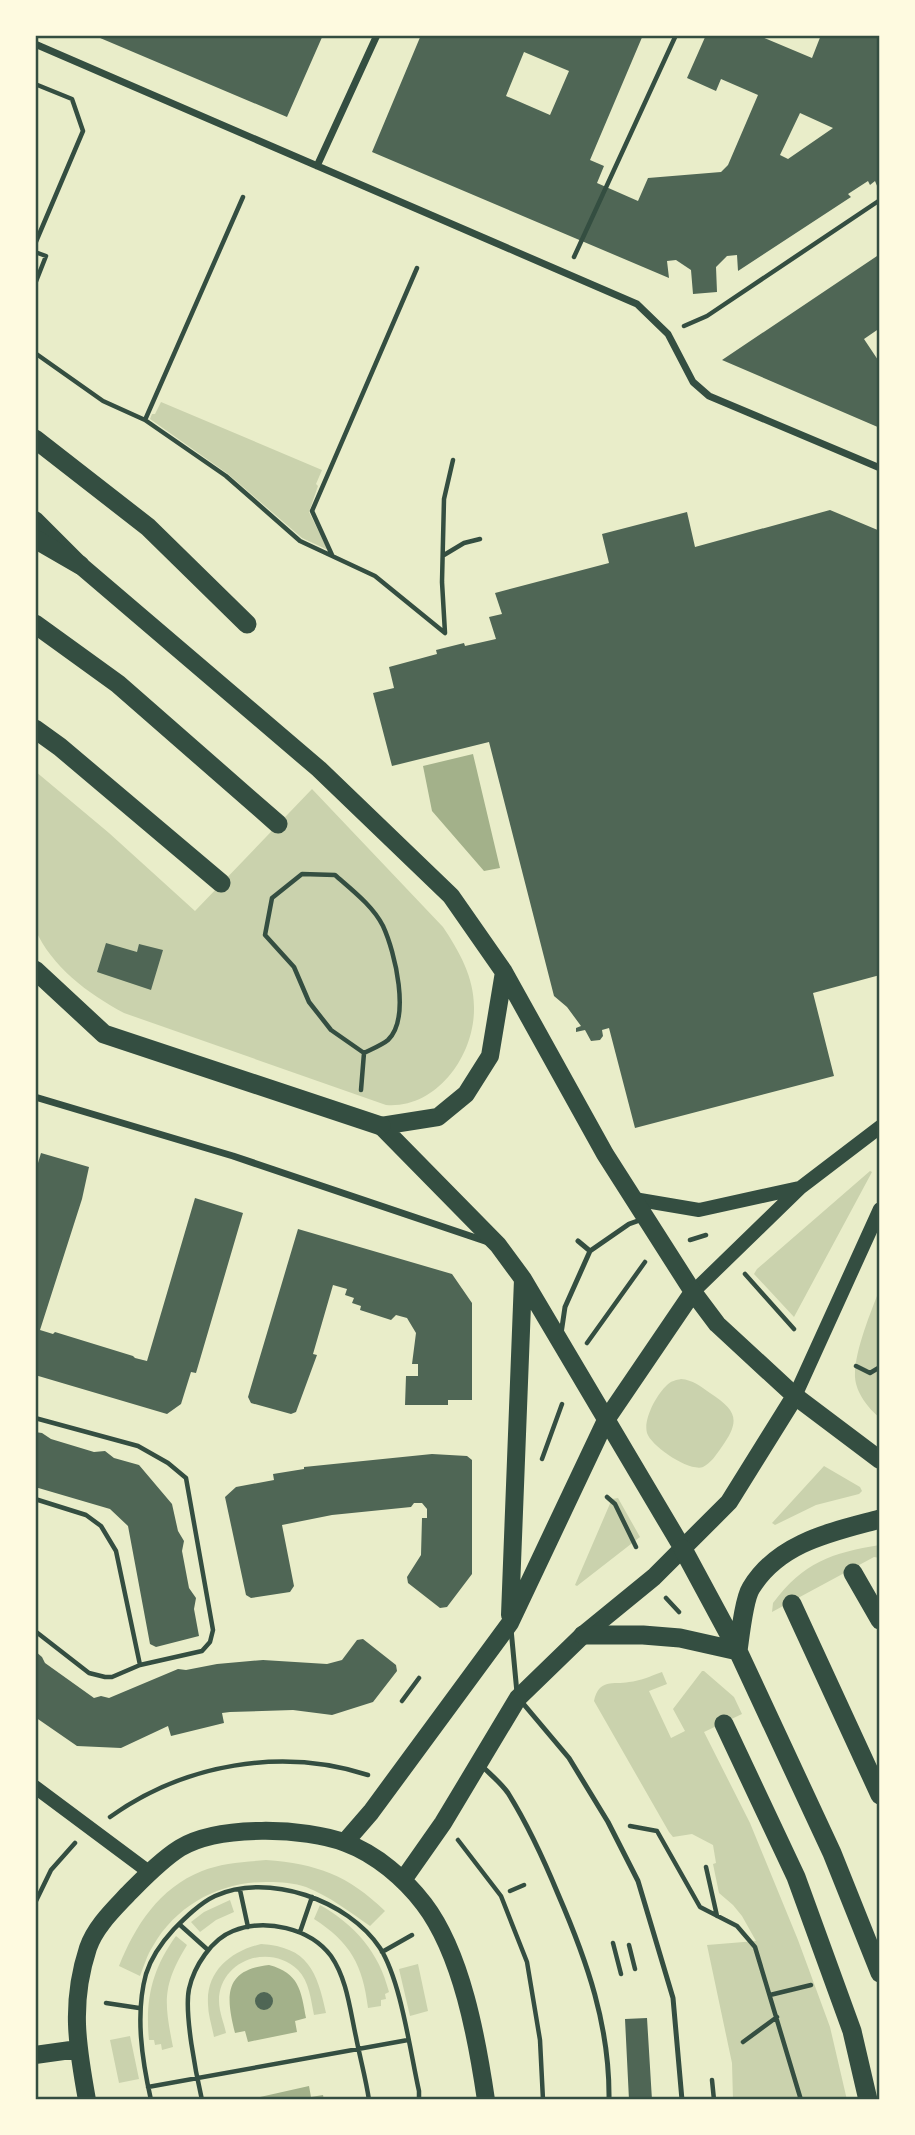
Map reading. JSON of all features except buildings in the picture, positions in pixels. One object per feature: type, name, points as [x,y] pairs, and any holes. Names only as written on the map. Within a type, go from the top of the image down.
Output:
[{"type":"highway","points":[[35,439],[148,527],[247,624]]},
{"type":"highway","points":[[35,539],[80,565]]},
{"type":"highway","points":[[35,624],[118,684],[278,824]]},
{"type":"highway","points":[[35,729],[221,883]]},
{"type":"highway","points":[[35,970],[104,1034],[381,1126]]},
{"type":"highway","points":[[737,1651],[750,1590],[778,1556],[817,1536],[880,1519]]},
{"type":"highway","points":[[684,1549],[737,1651],[832,1853],[880,1973]]},
{"type":"highway","points":[[880,1602],[853,1573],[880,1620]]},
{"type":"highway","points":[[792,1604],[880,1795]]},
{"type":"highway","points":[[583,1635],[680,1638],[737,1651]]},
{"type":"highway","points":[[724,1724],[796,1877],[852,2031],[868,2100]]},
{"type":"main road","points":[[35,520],[80,565],[320,769],[452,896],[504,972],[605,1154],[693,1292],[717,1324],[795,1396],[880,1460]]},
{"type":"main road","points":[[381,1126],[438,1117],[466,1094],[489,1056],[504,972]]},
{"type":"main road","points":[[381,1126],[498,1245],[523,1279],[684,1549]]},
{"type":"main road","points":[[345,1842],[510,1623],[606,1420],[693,1292],[800,1188],[880,1127]]},
{"type":"main road","points":[[634,1199],[699,1210],[800,1188]]},
{"type":"main road","points":[[403,1880],[443,1823],[518,1698],[583,1635],[654,1577],[729,1502],[795,1396],[880,1209]]},
{"type":"main road","points":[[510,1623],[523,1279]]},
{"type":"main road","points":[[35,1787],[149,1872]]},
{"type":"main road","points":[[87,2100],[78,2049],[75,2002],[88,1946],[105,1918],[149,1872],[180,1848],[213,1835],[249,1832],[307,1833],[345,1842],[370,1855],[403,1880],[438,1924],[452,1957],[478,2051],[486,2100]]},
{"type":"main road","points":[[35,2055],[78,2049]]},
{"type":"street","points":[[317,166],[377,35]]},
{"type":"street","points":[[35,44],[637,304],[668,334],[693,382],[709,396],[880,468]]},
{"type":"street","points":[[35,1097],[233,1156],[498,1245]]},
{"type":"lane","points":[[560,1341],[565,1307],[590,1251],[629,1224],[646,1219]]},
{"type":"lane","points":[[578,1241],[590,1251]]},
{"type":"lane","points":[[510,1623],[518,1698],[569,1758],[608,1822],[638,1881],[673,1998],[682,2100]]},
{"type":"lane","points":[[479,1763],[506,1791],[520,1815],[549,1872],[580,1945],[603,2023],[609,2100]]},
{"type":"path","points":[[566,273],[676,35]]},
{"type":"path","points":[[35,84],[72,99],[83,131],[35,244]]},
{"type":"path","points":[[145,420],[243,197]]},
{"type":"path","points":[[668,334],[707,316],[880,200]]},
{"type":"path","points":[[35,252],[46,256],[35,284]]},
{"type":"path","points":[[332,555],[312,511],[417,268]]},
{"type":"path","points":[[35,354],[103,401],[145,420],[226,477],[300,541],[375,576],[445,633],[444,499],[453,460]]},
{"type":"path","points":[[443,556],[464,543],[480,539]]},
{"type":"path","points":[[303,874],[335,875],[365,902],[383,926],[395,968],[400,1003],[399,1024],[388,1040],[364,1052],[331,1030],[309,1002],[294,967],[265,935],[272,898],[303,874]]},
{"type":"path","points":[[361,1090],[364,1052]]},
{"type":"path","points":[[690,1240],[710,1233]]},
{"type":"path","points":[[587,1344],[650,1256]]},
{"type":"path","points":[[744,1273],[794,1329]]},
{"type":"path","points":[[856,1366],[870,1373],[880,1367]]},
{"type":"path","points":[[540,1466],[562,1404]]},
{"type":"path","points":[[35,1418],[138,1446],[168,1463],[186,1478],[213,1630],[210,1642],[202,1651],[140,1665],[112,1677],[89,1674],[35,1631]]},
{"type":"path","points":[[607,1497],[615,1504],[636,1547]]},
{"type":"path","points":[[35,1499],[86,1515],[101,1526],[116,1551],[140,1665]]},
{"type":"path","points":[[665,1598],[683,1615]]},
{"type":"path","points":[[402,1701],[419,1678]]},
{"type":"path","points":[[103,1821],[134,1800],[179,1778],[240,1764],[298,1760],[345,1768],[392,1783]]},
{"type":"path","points":[[608,1822],[657,1831],[700,1907],[737,1926],[755,1947],[801,2100]]},
{"type":"path","points":[[443,1823],[500,1896],[527,1962],[540,2040],[543,2100]]},
{"type":"path","points":[[35,1903],[51,1870],[77,1840]]},
{"type":"path","points":[[706,1867],[717,1916]]},
{"type":"path","points":[[510,1891],[524,1885]]},
{"type":"path","points":[[151,2100],[139,2008],[147,1972],[163,1941],[178,1924],[214,1896],[240,1890],[272,1888],[299,1892],[326,1902],[355,1922],[382,1952],[393,1977],[419,2100]]},
{"type":"path","points":[[240,1890],[248,1927]]},
{"type":"path","points":[[300,1932],[312,1897]]},
{"type":"path","points":[[178,1924],[208,1950]]},
{"type":"path","points":[[202,2100],[197,2078],[189,1990],[195,1972],[208,1950],[231,1931],[271,1926],[300,1932],[330,1954],[342,1976],[369,2100]]},
{"type":"path","points":[[382,1952],[412,1935]]},
{"type":"path","points":[[612,1943],[621,1974]]},
{"type":"path","points":[[629,1945],[635,1969]]},
{"type":"path","points":[[770,1995],[777,1992]]},
{"type":"path","points":[[106,2003],[139,2008]]},
{"type":"path","points":[[743,2042],[777,2017]]},
{"type":"path","points":[[148,2087],[408,2040]]},
{"type":"path","points":[[712,2080],[714,2100]]},
{"type":"shaded area","points":[[161,402],[322,470],[309,512],[328,550],[302,538],[228,474],[150,419]]},
{"type":"shaded area","points":[[473,754],[500,868],[484,871],[432,811],[423,766]]},
{"type":"shaded area","points":[[35,771],[195,911],[312,789],[443,927],[460,955],[471,985],[473,1025],[460,1060],[449,1076],[421,1098],[404,1104],[386,1105],[124,1013],[84,988],[51,955],[35,929]]},
{"type":"shaded area","points":[[872,1172],[794,1317],[754,1274]]},
{"type":"shaded area","points":[[880,1288],[880,1418],[863,1400],[855,1377],[855,1367],[860,1344]]},
{"type":"shaded area","points":[[681,1379],[696,1384],[719,1399],[731,1411],[733,1417],[732,1430],[713,1459],[703,1467],[689,1466],[671,1457],[655,1444],[647,1433],[647,1421],[655,1400],[669,1384]]},
{"type":"shaded area","points":[[824,1466],[860,1487],[862,1491],[816,1505],[775,1525],[772,1523]]},
{"type":"shaded area","points":[[618,1498],[640,1537],[577,1586],[575,1585],[612,1499]]},
{"type":"shaded area","points":[[880,1545],[880,1558],[874,1557],[772,1612],[773,1603],[784,1589],[808,1569],[833,1556]]},
{"type":"shaded area","points":[[702,1671],[734,1697],[742,1714],[704,1732],[750,1823],[798,1940],[830,2027],[847,2100],[733,2100],[732,2063],[707,1945],[756,1941],[742,1916],[719,1893],[713,1864],[716,1863],[713,1845],[692,1834],[673,1837],[594,1701],[603,1686],[637,1681],[662,1672],[667,1684],[649,1691],[671,1738],[685,1731],[673,1709]]},
{"type":"shaded area","points":[[266,1860],[331,1873],[358,1888],[385,1911],[370,1926],[331,1900],[302,1886],[269,1882],[234,1886],[202,1898],[175,1918],[151,1949],[140,1976],[119,1966],[141,1923],[173,1887],[209,1868]]},
{"type":"shaded area","points":[[230,1900],[234,1912],[216,1920],[200,1932],[191,1922],[204,1912]]},
{"type":"shaded area","points":[[320,1905],[344,1921],[372,1952],[389,1992],[385,1994],[386,1999],[381,2000],[381,2006],[368,2008],[363,1979],[353,1956],[337,1937],[314,1919]]},
{"type":"shaded area","points":[[176,1936],[187,1945],[173,1972],[167,1994],[173,2047],[162,2050],[161,2044],[155,2045],[154,2040],[149,2040],[149,1998],[161,1961]]},
{"type":"shaded area","points":[[261,1944],[290,1950],[308,1964],[319,1985],[326,2013],[314,2015],[307,1985],[298,1970],[273,1957],[260,1957],[236,1966],[227,1975],[221,1987],[219,2001],[226,2033],[214,2037],[208,2008],[208,1992],[216,1972],[231,1957]]},
{"type":"shaded area","points":[[418,1964],[428,2011],[410,2016],[399,1969]]},
{"type":"shaded area","points":[[269,1965],[279,1968],[293,1978],[300,1991],[306,2018],[295,2021],[297,2032],[248,2042],[245,2031],[235,2033],[230,2008],[231,1987],[243,1973]]},
{"type":"shaded area","points":[[130,2036],[139,2079],[119,2083],[110,2040]]},
{"type":"shaded area","points":[[309,2086],[311,2097],[323,2095],[324,2100],[261,2100],[260,2097]]}]
